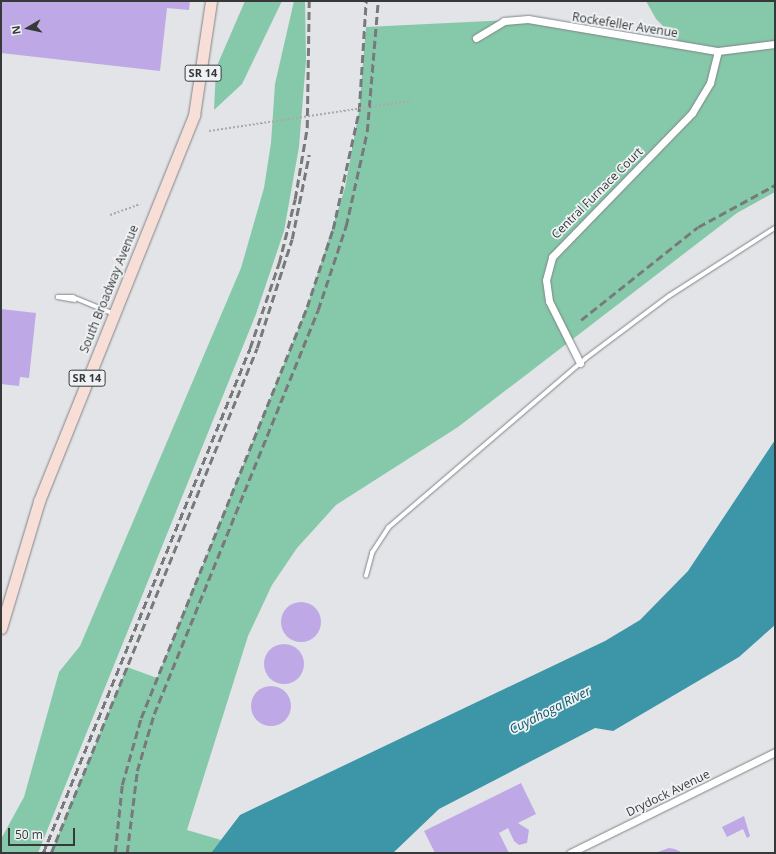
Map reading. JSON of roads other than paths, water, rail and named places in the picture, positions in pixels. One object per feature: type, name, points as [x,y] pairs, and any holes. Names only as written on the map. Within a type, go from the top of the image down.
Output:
[{"type":"main road","name":"South Broadway Avenue","points":[[2,621],[39,501],[199,100],[211,1]]},
{"type":"street","name":"Rockefeller Avenue","points":[[476,38],[504,21],[528,20],[718,51],[775,44]]},
{"type":"street","name":"Central Furnace Court","points":[[580,363],[549,301],[546,280],[552,257],[692,113],[710,83],[718,51]]},
{"type":"street","name":"Drydock Avenue","points":[[570,853],[775,752]]},
{"type":"lane","points":[[366,576],[372,553],[388,528],[580,363],[669,296],[775,228]]},
{"type":"lane","points":[[75,300],[113,314]]},
{"type":"water","name":"Cuyahoga River","points":[[775,440],[775,625],[739,657],[613,731],[595,728],[439,809],[393,853],[211,853],[240,815],[605,641],[640,620],[688,571]]},
{"type":"railway","points":[[43,853],[250,348],[279,263],[295,199],[307,128],[309,1]]},
{"type":"railway","points":[[115,853],[122,785],[141,718],[307,307],[333,229],[359,111],[366,1]]},
{"type":"railway","points":[[127,853],[137,771],[154,714],[318,310],[346,226],[367,132],[378,1]]},
{"type":"railway","points":[[51,853],[257,348],[292,239],[309,155]]},
{"type":"railway","points":[[581,320],[698,227],[775,185]]}]
